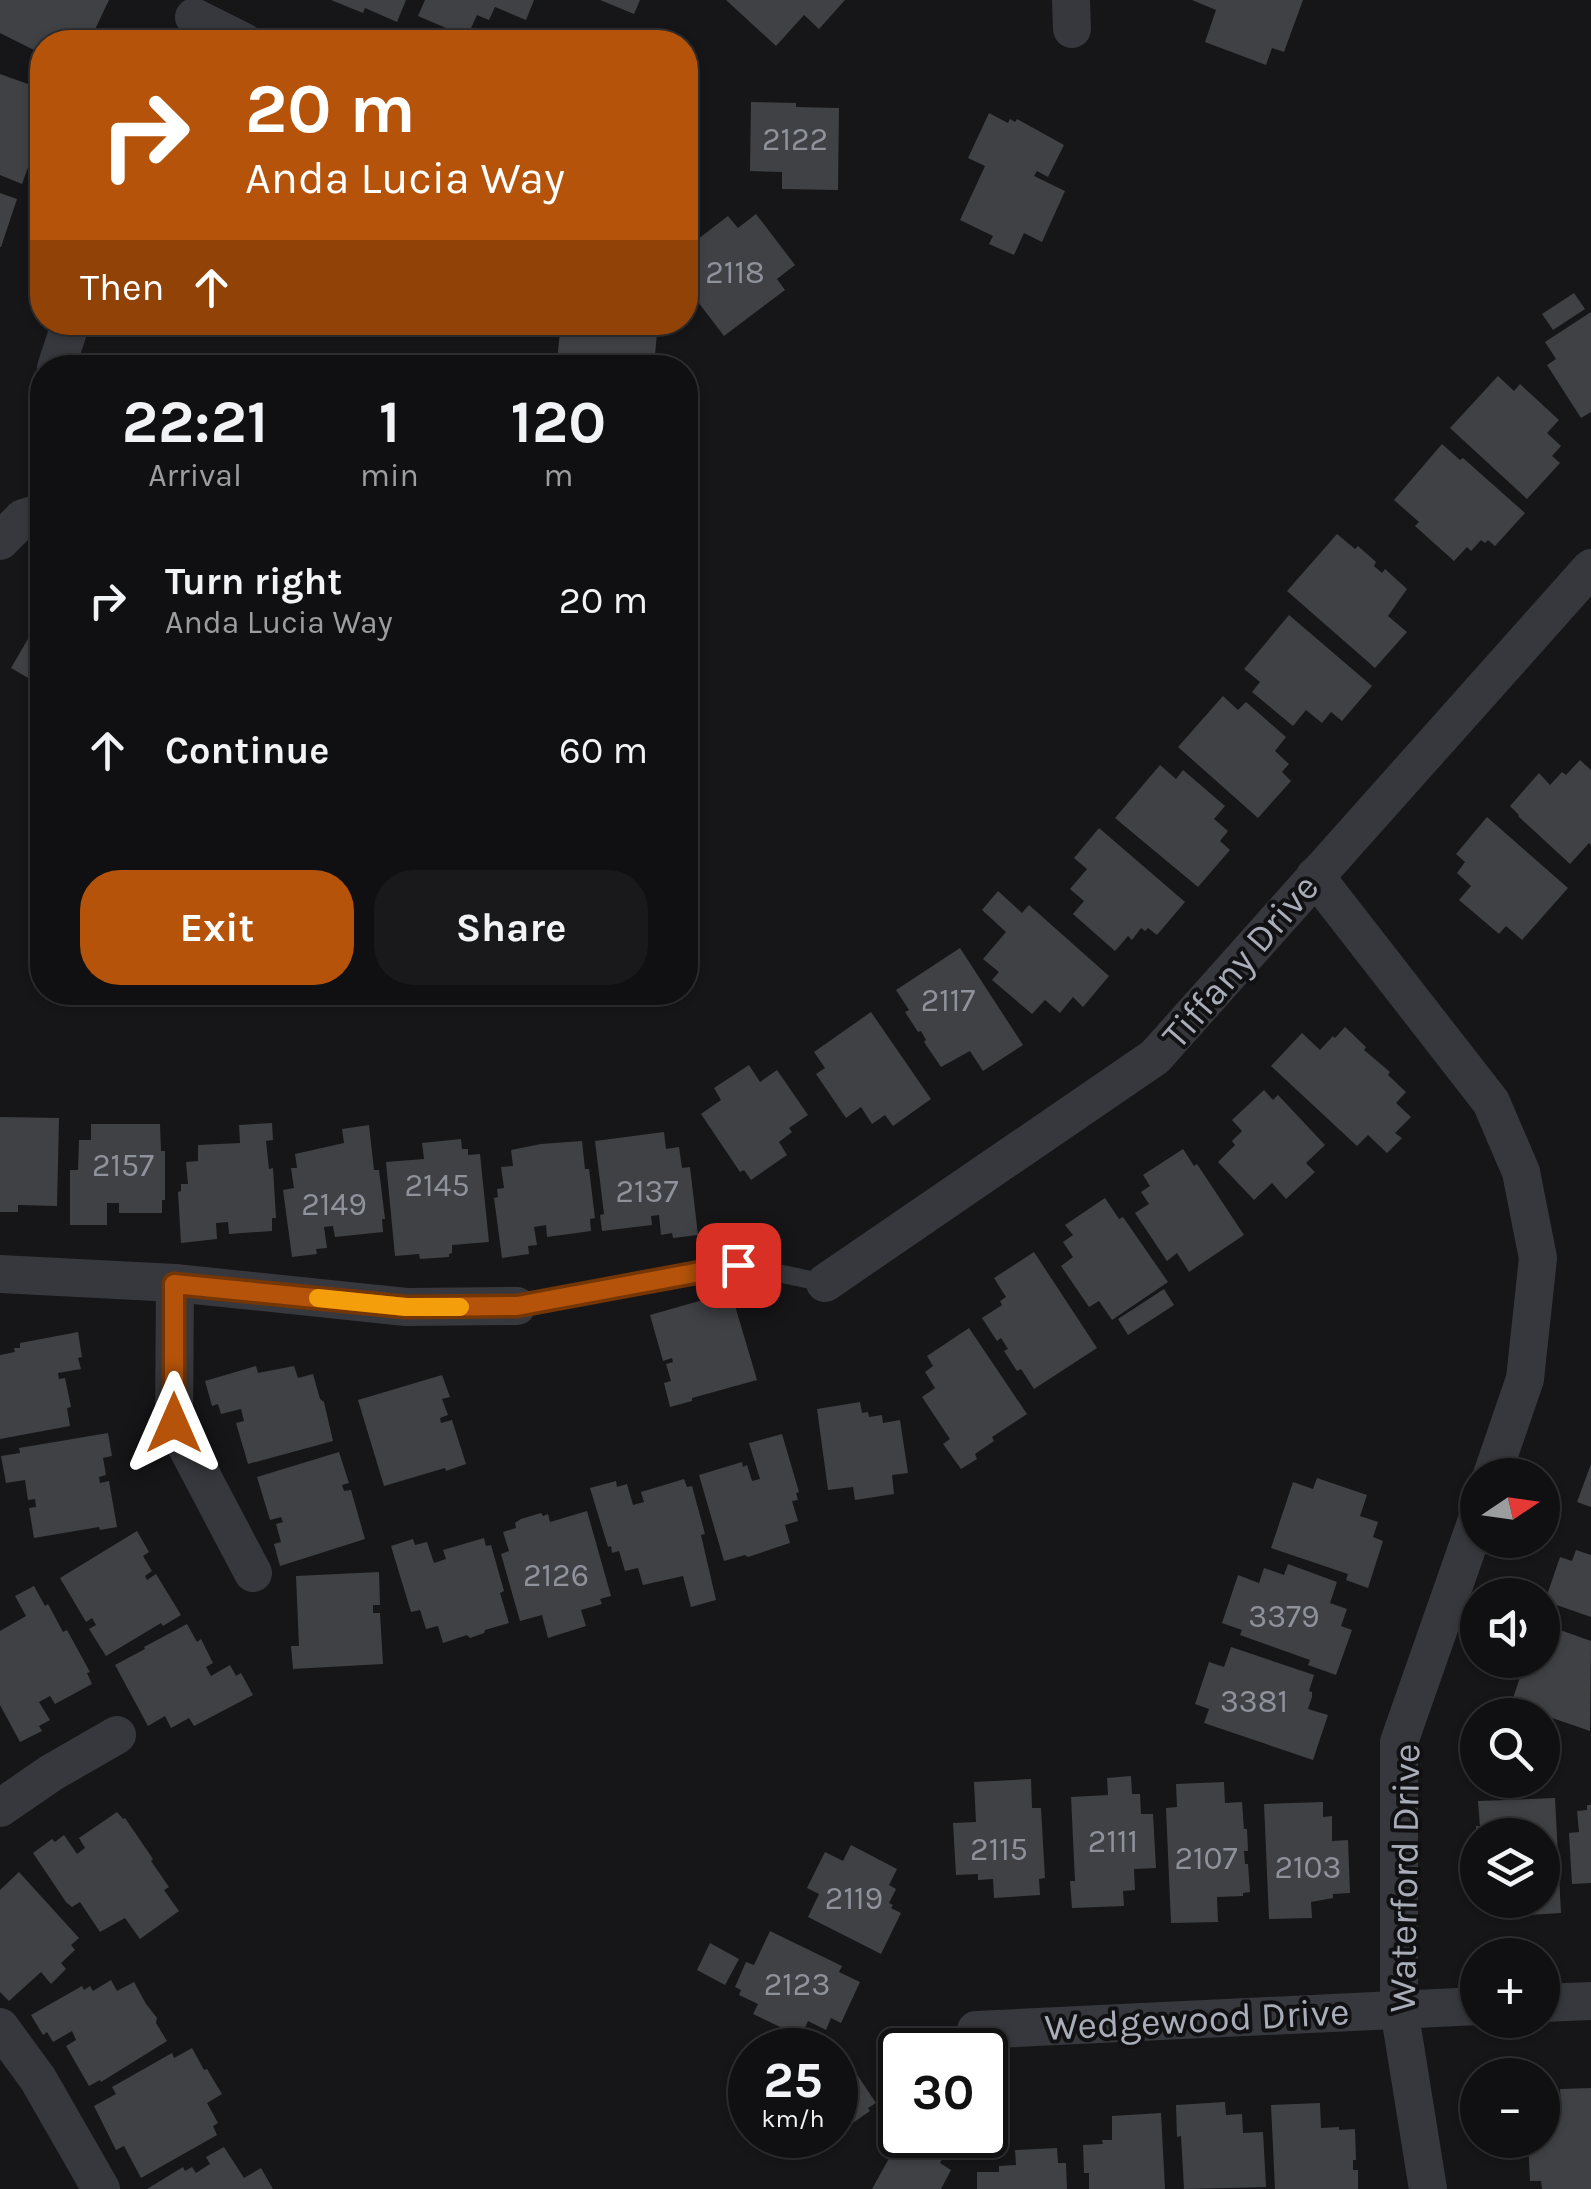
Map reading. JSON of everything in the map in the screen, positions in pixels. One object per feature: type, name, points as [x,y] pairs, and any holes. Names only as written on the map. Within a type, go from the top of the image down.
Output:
[{"type":"street","points":[[193,20],[216,30]]},
{"type":"street","points":[[0,541],[22,518],[30,516]]},
{"type":"street","name":"Tiffany Drive","points":[[825,1282],[1155,1057],[1591,568]]},
{"type":"street","points":[[1315,876],[1491,1102],[1521,1172],[1538,1258],[1526,1379],[1498,1458]]},
{"type":"street","points":[[0,1274],[174,1284],[406,1307],[517,1306]]},
{"type":"street","points":[[174,1284],[174,1423],[253,1573]]},
{"type":"street","name":"Waterford Drive","points":[[1428,2189],[1399,2009],[1399,1742],[1464,1558]]},
{"type":"street","points":[[0,1808],[117,1735]]},
{"type":"street","points":[[1560,2002],[1591,2001]]},
{"type":"street","name":"Wedgewood Drive","points":[[1008,2028],[1460,2007]]},
{"type":"street","points":[[0,2026],[38,2079],[102,2189]]},
{"type":"lane","points":[[517,1306],[738,1265],[825,1282]]},
{"type":"building","points":[[0,0],[109,0],[95,30],[30,30],[30,48],[0,33]]},
{"type":"building","points":[[331,0],[406,0],[397,22],[365,8],[363,13]]},
{"type":"building","points":[[425,0],[534,0],[526,20],[495,7],[489,20],[477,15],[470,30],[451,30],[418,16]]},
{"type":"building","points":[[600,0],[640,0],[634,14]]},
{"type":"building","points":[[726,0],[845,0],[819,29],[804,15],[776,46]]},
{"type":"building","points":[[1192,0],[1303,0],[1284,52],[1272,48],[1266,65],[1205,42],[1216,10]]},
{"type":"building","points":[[0,74],[30,85],[30,162],[22,184],[0,175]]},
{"type":"building","points":[[751,102],[839,108],[838,190],[782,189],[782,172],[750,171]]},
{"type":"building","points":[[989,113],[1008,123],[1017,119],[1064,145],[1048,177],[1037,171],[1034,176],[1065,191],[1042,242],[1024,233],[1014,255],[989,244],[993,236],[960,220],[985,166],[968,158]]},
{"type":"building","points":[[0,193],[17,199],[1,247],[0,247]]},
{"type":"building","points":[[756,214],[795,265],[777,279],[785,290],[724,336],[698,302],[698,239],[728,216],[738,228]]},
{"type":"building","points":[[1574,293],[1585,309],[1553,330],[1542,314]]},
{"type":"building","points":[[1591,312],[1591,412],[1581,418],[1547,365],[1556,359],[1545,342]]},
{"type":"building","points":[[560,335],[657,335],[655,355],[558,355]]},
{"type":"building","points":[[1498,376],[1514,391],[1520,384],[1559,420],[1547,433],[1561,446],[1552,456],[1560,463],[1527,499],[1450,428]]},
{"type":"building","points":[[1442,444],[1525,513],[1495,546],[1481,540],[1471,551],[1467,547],[1454,561],[1415,526],[1419,522],[1394,500]]},
{"type":"building","points":[[1337,534],[1355,549],[1358,546],[1376,562],[1374,566],[1382,573],[1385,569],[1407,589],[1388,616],[1407,632],[1375,668],[1287,591]]},
{"type":"building","points":[[1289,615],[1372,686],[1342,721],[1331,712],[1322,723],[1306,710],[1293,726],[1252,692],[1260,682],[1244,669]]},
{"type":"building","points":[[30,636],[30,679],[11,668]]},
{"type":"building","points":[[1223,696],[1238,710],[1246,702],[1286,737],[1275,751],[1289,764],[1282,772],[1291,781],[1258,818],[1178,747]]},
{"type":"building","points":[[1580,760],[1591,770],[1591,845],[1570,864],[1510,806],[1539,773],[1550,785]]},
{"type":"building","points":[[1160,765],[1176,779],[1183,770],[1225,806],[1214,819],[1228,831],[1220,841],[1230,850],[1198,887],[1115,818]]},
{"type":"building","points":[[1487,817],[1568,888],[1522,940],[1506,926],[1499,934],[1459,900],[1471,886],[1457,873],[1465,862],[1456,854]]},
{"type":"building","points":[[1099,828],[1185,902],[1157,935],[1141,928],[1132,940],[1128,936],[1115,951],[1073,914],[1084,901],[1070,889],[1087,869],[1074,858]]},
{"type":"building","points":[[998,891],[1022,913],[1029,905],[1109,976],[1083,1007],[1073,997],[1060,1013],[1045,1000],[1032,1014],[992,980],[999,972],[983,959],[1006,932],[982,910]]},
{"type":"building","points":[[960,948],[1023,1045],[983,1071],[970,1051],[941,1067],[905,1012],[909,1010],[896,990]]},
{"type":"building","points":[[871,1012],[931,1099],[893,1126],[885,1115],[872,1124],[861,1107],[846,1118],[816,1074],[825,1068],[814,1052]]},
{"type":"building","points":[[1345,1027],[1406,1092],[1396,1103],[1411,1117],[1395,1133],[1402,1138],[1387,1153],[1368,1135],[1357,1146],[1271,1066],[1302,1033],[1320,1050]]},
{"type":"building","points":[[749,1065],[760,1082],[777,1070],[808,1115],[789,1128],[792,1132],[779,1142],[787,1155],[751,1180],[744,1170],[740,1172],[701,1114],[721,1100],[714,1088]]},
{"type":"building","points":[[1264,1090],[1273,1100],[1278,1095],[1325,1145],[1306,1163],[1315,1172],[1286,1199],[1272,1183],[1254,1200],[1218,1162],[1235,1145],[1232,1141],[1242,1131],[1232,1120]]},
{"type":"building","points":[[0,1117],[59,1118],[57,1206],[18,1205],[18,1212],[0,1212]]},
{"type":"building","points":[[272,1123],[273,1140],[266,1141],[269,1169],[273,1168],[276,1218],[272,1218],[272,1231],[229,1234],[228,1222],[216,1223],[217,1239],[181,1243],[178,1192],[181,1184],[188,1184],[186,1162],[198,1161],[198,1145],[240,1143],[239,1125]]},
{"type":"building","points":[[91,1124],[160,1124],[161,1151],[165,1151],[162,1213],[119,1213],[119,1203],[107,1203],[107,1225],[70,1225],[70,1170],[78,1170],[79,1140],[91,1140]]},
{"type":"building","points":[[369,1125],[374,1170],[379,1170],[383,1232],[335,1237],[333,1226],[324,1227],[327,1248],[316,1249],[317,1254],[292,1257],[283,1190],[294,1188],[291,1168],[297,1168],[295,1154],[344,1143],[342,1129]]},
{"type":"building","points":[[664,1132],[666,1149],[679,1147],[682,1168],[690,1167],[698,1235],[661,1235],[659,1215],[651,1216],[652,1225],[602,1231],[600,1215],[604,1214],[595,1141]]},
{"type":"building","points":[[461,1139],[462,1149],[468,1149],[468,1155],[480,1154],[489,1242],[452,1245],[449,1257],[395,1256],[386,1162],[424,1159],[422,1143]]},
{"type":"building","points":[[582,1141],[595,1218],[590,1219],[591,1231],[547,1237],[546,1225],[534,1227],[537,1245],[528,1246],[529,1254],[502,1258],[494,1198],[498,1197],[497,1189],[504,1188],[501,1167],[513,1166],[511,1150]]},
{"type":"building","points":[[1183,1149],[1244,1235],[1189,1272],[1177,1253],[1167,1261],[1135,1213],[1149,1204],[1141,1192],[1150,1186],[1143,1175]]},
{"type":"building","points":[[1105,1198],[1168,1282],[1112,1320],[1099,1301],[1089,1307],[1061,1266],[1073,1257],[1063,1242],[1073,1235],[1065,1225]]},
{"type":"building","points":[[1034,1252],[1097,1348],[1034,1389],[1004,1351],[1008,1349],[1001,1338],[997,1341],[982,1318],[1002,1305],[1000,1301],[1006,1297],[994,1278]]},
{"type":"building","points":[[1164,1289],[1174,1305],[1128,1335],[1118,1319]]},
{"type":"building","points":[[731,1292],[757,1380],[670,1407],[664,1383],[671,1381],[666,1364],[673,1362],[672,1358],[663,1361],[650,1315]]},
{"type":"building","points":[[969,1328],[1027,1414],[992,1437],[994,1441],[975,1454],[977,1459],[961,1469],[943,1444],[950,1439],[922,1397],[935,1388],[925,1372],[933,1366],[927,1356]]},
{"type":"building","points":[[78,1332],[81,1369],[58,1373],[59,1379],[65,1378],[70,1426],[0,1439],[0,1355],[15,1352],[20,1343]]},
{"type":"building","points":[[256,1366],[258,1373],[294,1366],[298,1378],[313,1374],[333,1441],[248,1464],[236,1423],[244,1421],[241,1409],[221,1414],[218,1404],[212,1406],[205,1381]]},
{"type":"building","points":[[442,1375],[450,1397],[442,1399],[448,1415],[440,1418],[441,1423],[452,1420],[466,1464],[384,1486],[358,1400]]},
{"type":"building","points":[[860,1402],[862,1413],[868,1412],[869,1417],[882,1415],[883,1423],[900,1420],[908,1473],[892,1475],[894,1494],[855,1500],[853,1487],[828,1490],[817,1409]]},
{"type":"building","points":[[108,1433],[112,1456],[103,1458],[106,1475],[99,1477],[100,1483],[109,1481],[117,1527],[34,1538],[29,1508],[36,1507],[35,1499],[28,1500],[25,1480],[6,1483],[1,1456],[20,1453],[19,1448]]},
{"type":"building","points":[[782,1434],[799,1492],[798,1500],[792,1501],[798,1521],[785,1525],[790,1543],[724,1561],[699,1475],[742,1462],[743,1467],[747,1465],[752,1481],[760,1479],[749,1443]]},
{"type":"building","points":[[339,1452],[349,1483],[342,1485],[344,1491],[351,1490],[365,1539],[280,1566],[274,1544],[281,1542],[276,1524],[283,1522],[281,1517],[270,1520],[257,1477]]},
{"type":"building","points":[[1591,1464],[1591,1507],[1577,1502]]},
{"type":"building","points":[[1317,1478],[1367,1495],[1360,1516],[1378,1522],[1373,1537],[1383,1541],[1368,1588],[1346,1580],[1348,1574],[1271,1548],[1293,1482],[1313,1489]]},
{"type":"building","points":[[684,1479],[687,1487],[692,1486],[705,1534],[701,1535],[716,1600],[691,1607],[683,1576],[643,1585],[638,1568],[625,1571],[619,1551],[612,1553],[611,1546],[608,1547],[590,1488],[616,1481],[617,1487],[627,1484],[633,1505],[644,1502],[641,1492]]},
{"type":"building","points":[[587,1511],[611,1596],[600,1599],[602,1604],[581,1610],[586,1626],[548,1638],[542,1615],[520,1621],[501,1554],[509,1551],[503,1532],[516,1528],[515,1523],[521,1519],[541,1513],[548,1514],[550,1522]]},
{"type":"building","points":[[137,1531],[149,1552],[143,1556],[152,1571],[145,1576],[147,1580],[156,1574],[181,1615],[106,1656],[89,1629],[96,1625],[92,1618],[86,1622],[60,1578]]},
{"type":"building","points":[[484,1538],[486,1546],[491,1545],[509,1623],[470,1638],[467,1635],[443,1643],[438,1626],[426,1629],[420,1610],[411,1612],[391,1546],[413,1539],[415,1545],[427,1542],[434,1563],[446,1559],[443,1550]]},
{"type":"building","points":[[1576,1550],[1591,1555],[1591,1617],[1560,1606],[1560,1578],[1553,1578],[1560,1557],[1572,1561]]},
{"type":"building","points":[[1288,1564],[1337,1582],[1330,1603],[1347,1609],[1341,1626],[1352,1630],[1336,1675],[1308,1665],[1310,1660],[1240,1635],[1242,1630],[1222,1623],[1238,1575],[1259,1583],[1264,1568],[1284,1575]]},
{"type":"building","points":[[379,1572],[380,1605],[373,1605],[373,1613],[380,1613],[383,1664],[293,1669],[291,1646],[299,1646],[296,1576]]},
{"type":"building","points":[[34,1586],[63,1632],[67,1630],[90,1672],[87,1673],[92,1684],[55,1704],[50,1696],[39,1702],[50,1720],[39,1726],[42,1731],[20,1742],[0,1705],[0,1631],[26,1616],[15,1596]]},
{"type":"building","points":[[187,1624],[197,1642],[201,1639],[213,1663],[206,1667],[211,1676],[230,1665],[236,1676],[241,1673],[253,1695],[194,1726],[189,1718],[171,1728],[165,1716],[148,1726],[115,1665]]},
{"type":"building","points":[[1560,1630],[1591,1641],[1590,1731],[1560,1721],[1560,1698],[1513,1698],[1520,1678],[1560,1678]]},
{"type":"building","points":[[1231,1647],[1314,1675],[1308,1709],[1328,1715],[1313,1760],[1204,1723],[1209,1709],[1195,1704],[1209,1662],[1224,1667]]},
{"type":"building","points":[[1131,1776],[1132,1794],[1140,1794],[1141,1814],[1153,1814],[1156,1868],[1134,1869],[1135,1890],[1123,1891],[1124,1906],[1072,1908],[1070,1881],[1075,1881],[1071,1797],[1108,1795],[1107,1778]]},
{"type":"building","points":[[1031,1779],[1032,1808],[1041,1808],[1045,1878],[1039,1879],[1040,1895],[994,1898],[993,1879],[978,1880],[978,1874],[956,1875],[953,1823],[976,1822],[974,1782]]},
{"type":"building","points":[[1224,1782],[1225,1803],[1242,1802],[1250,1892],[1217,1897],[1218,1922],[1171,1923],[1166,1808],[1177,1807],[1176,1784]]},
{"type":"building","points":[[1555,1798],[1556,1818],[1479,1818],[1478,1801]]},
{"type":"building","points":[[1323,1802],[1323,1817],[1332,1816],[1332,1841],[1348,1840],[1350,1893],[1311,1902],[1312,1918],[1269,1919],[1264,1804]]},
{"type":"building","points":[[1587,1805],[1591,1805],[1591,1883],[1572,1884],[1569,1833],[1579,1832],[1577,1811],[1587,1810]]},
{"type":"building","points":[[117,1812],[153,1859],[169,1887],[164,1890],[179,1911],[140,1939],[125,1918],[100,1932],[80,1902],[72,1907],[66,1902],[33,1853],[64,1835],[77,1854],[85,1848],[79,1838]]},
{"type":"building","points":[[851,1845],[897,1869],[889,1885],[896,1889],[889,1903],[901,1913],[881,1954],[808,1917],[819,1894],[807,1888],[825,1852],[843,1861]]},
{"type":"building","points":[[19,1872],[79,1938],[71,1945],[75,1950],[61,1963],[66,1969],[51,1984],[41,1972],[9,2001],[0,1992],[0,1890]]},
{"type":"building","points":[[770,1931],[842,1966],[839,1972],[860,1982],[841,2023],[831,2018],[827,2028],[808,2021],[805,2028],[782,2028],[753,2014],[758,2004],[739,1995],[741,1990],[735,1987],[746,1962],[754,1965]]},
{"type":"building","points":[[710,1943],[739,1959],[725,1985],[697,1970]]},
{"type":"building","points":[[111,1980],[117,1991],[134,1982],[167,2041],[89,2086],[66,2046],[76,2040],[72,2031],[53,2042],[47,2032],[43,2035],[31,2015],[82,1986],[84,1990],[90,1986],[93,1991]]},
{"type":"building","points":[[192,2048],[222,2094],[207,2103],[218,2123],[213,2126],[217,2135],[141,2178],[124,2146],[116,2150],[94,2106],[116,2094],[112,2087],[172,2053],[174,2058]]},
{"type":"building","points":[[858,2076],[876,2103],[868,2108],[870,2111],[858,2119]]},
{"type":"building","points":[[1591,2088],[1591,2189],[1542,2189],[1541,2181],[1530,2181],[1529,2158],[1560,2158],[1560,2089]]},
{"type":"building","points":[[1225,2102],[1226,2115],[1242,2114],[1243,2133],[1263,2132],[1266,2187],[1184,2189],[1176,2105]]},
{"type":"building","points":[[1320,2103],[1321,2128],[1355,2129],[1353,2170],[1358,2170],[1358,2189],[1275,2189],[1271,2105]]},
{"type":"building","points":[[1161,2113],[1165,2189],[1089,2189],[1083,2145],[1112,2140],[1112,2116]]},
{"type":"building","points":[[224,2147],[244,2178],[261,2168],[273,2189],[147,2189],[183,2167],[185,2171],[192,2167],[196,2173],[210,2164],[206,2157]]},
{"type":"building","points":[[1057,2148],[1058,2163],[1066,2163],[1067,2189],[977,2189],[977,2172],[999,2172],[999,2166],[1016,2165],[1015,2150]]},
{"type":"building","points":[[889,2158],[943,2158],[940,2163],[951,2170],[941,2189],[872,2189]]},
{"type":"slow traffic","points":[[318,1298],[406,1307],[460,1307]]},
{"type":"route","points":[[174,1423],[174,1284],[406,1307],[517,1306],[738,1265]]}]
